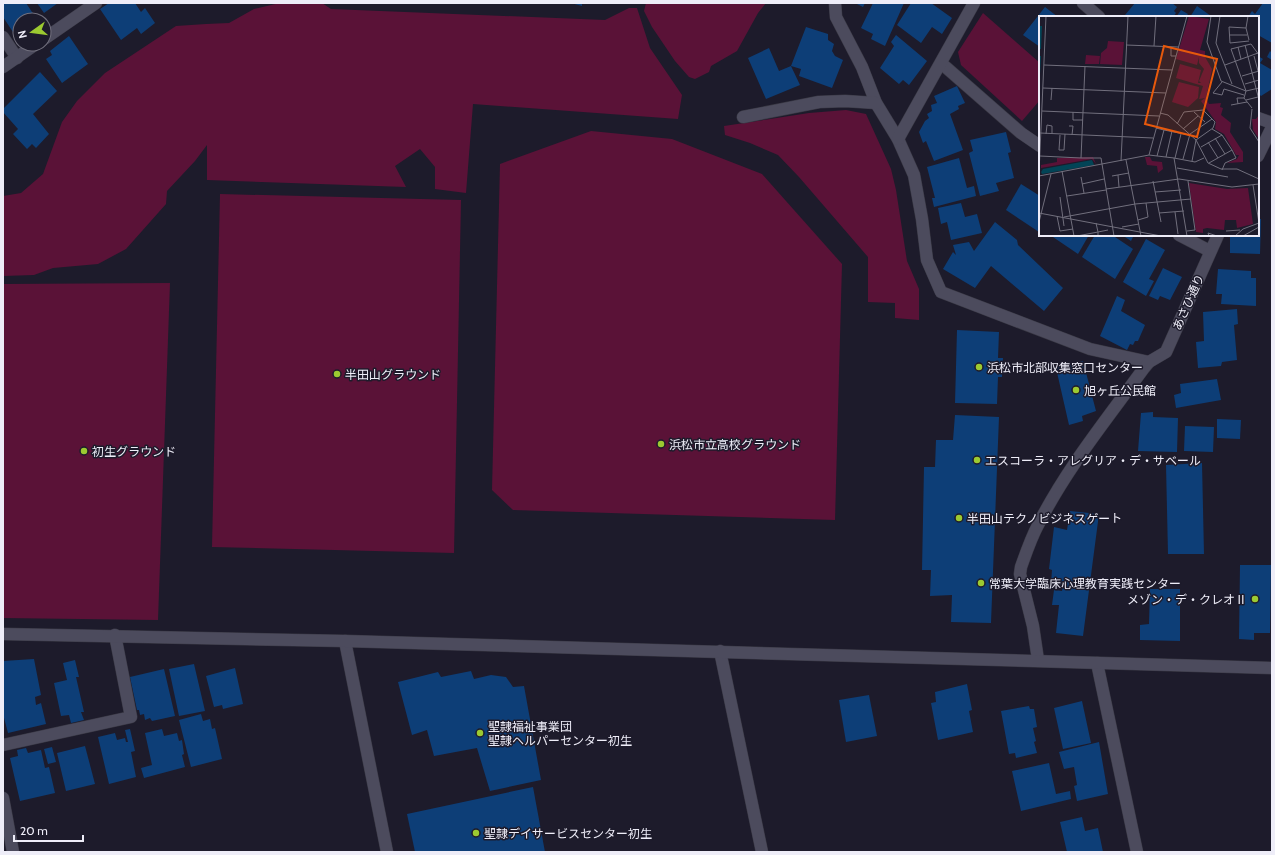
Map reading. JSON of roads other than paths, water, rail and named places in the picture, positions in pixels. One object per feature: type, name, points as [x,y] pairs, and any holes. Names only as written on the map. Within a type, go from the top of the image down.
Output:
[{"type":"street","points":[[52,33],[96,3]]},
{"type":"street","points":[[835,3],[836,17],[862,67],[876,103],[898,139],[914,175],[922,219],[927,260],[941,292],[1090,349],[1150,362]]},
{"type":"street","points":[[898,139],[974,3]]},
{"type":"street","points":[[1083,3],[1098,16]]},
{"type":"street","points":[[3,37],[17,58]]},
{"type":"street","points":[[3,67],[25,52]]},
{"type":"street","points":[[941,63],[1020,133],[1039,145]]},
{"type":"street","points":[[743,117],[819,102],[845,101],[876,103]]},
{"type":"street","points":[[1259,118],[1272,123]]},
{"type":"street","points":[[1259,154],[1272,128]]},
{"type":"street","points":[[1181,236],[1210,252]]},
{"type":"street","name":"あさひ通り","points":[[1038,660],[1033,626],[1020,574],[1023,561],[1037,527],[1060,486],[1079,458],[1150,362],[1166,352],[1218,236]]},
{"type":"street","points":[[3,634],[115,635],[720,651],[1272,668]]},
{"type":"street","points":[[3,744],[131,717],[115,635]]},
{"type":"street","points":[[345,641],[387,852]]},
{"type":"street","points":[[720,651],[762,852]]},
{"type":"street","points":[[1097,662],[1137,852]]},
{"type":"street","points":[[3,798],[13,852]]},
{"type":"place","name":"浜松市北部収集窓口センター","points":[[979,367]]},
{"type":"place","name":"半田山グラウンド","points":[[337,374]]},
{"type":"place","name":"旭ヶ丘公民館","points":[[1076,390]]},
{"type":"place","name":"浜松市立高校グラウンド","points":[[661,444]]},
{"type":"place","name":"初生グラウンド","points":[[84,451]]},
{"type":"place","name":"エスコーラ・アレグリア・デ・サベール","points":[[977,460]]},
{"type":"place","name":"半田山テクノビジネスゲート","points":[[959,518]]},
{"type":"place","name":"常葉大学臨床心理教育実践センター","points":[[981,583]]},
{"type":"place","name":"メゾン・デ・クレオⅡ","points":[[1255,599]]},
{"type":"place","name":"聖隷福祉事業団 聖隷ヘルパーセンター初生","points":[[480,733]]},
{"type":"place","name":"聖隷デイサービスセンター初生","points":[[476,833]]}]
